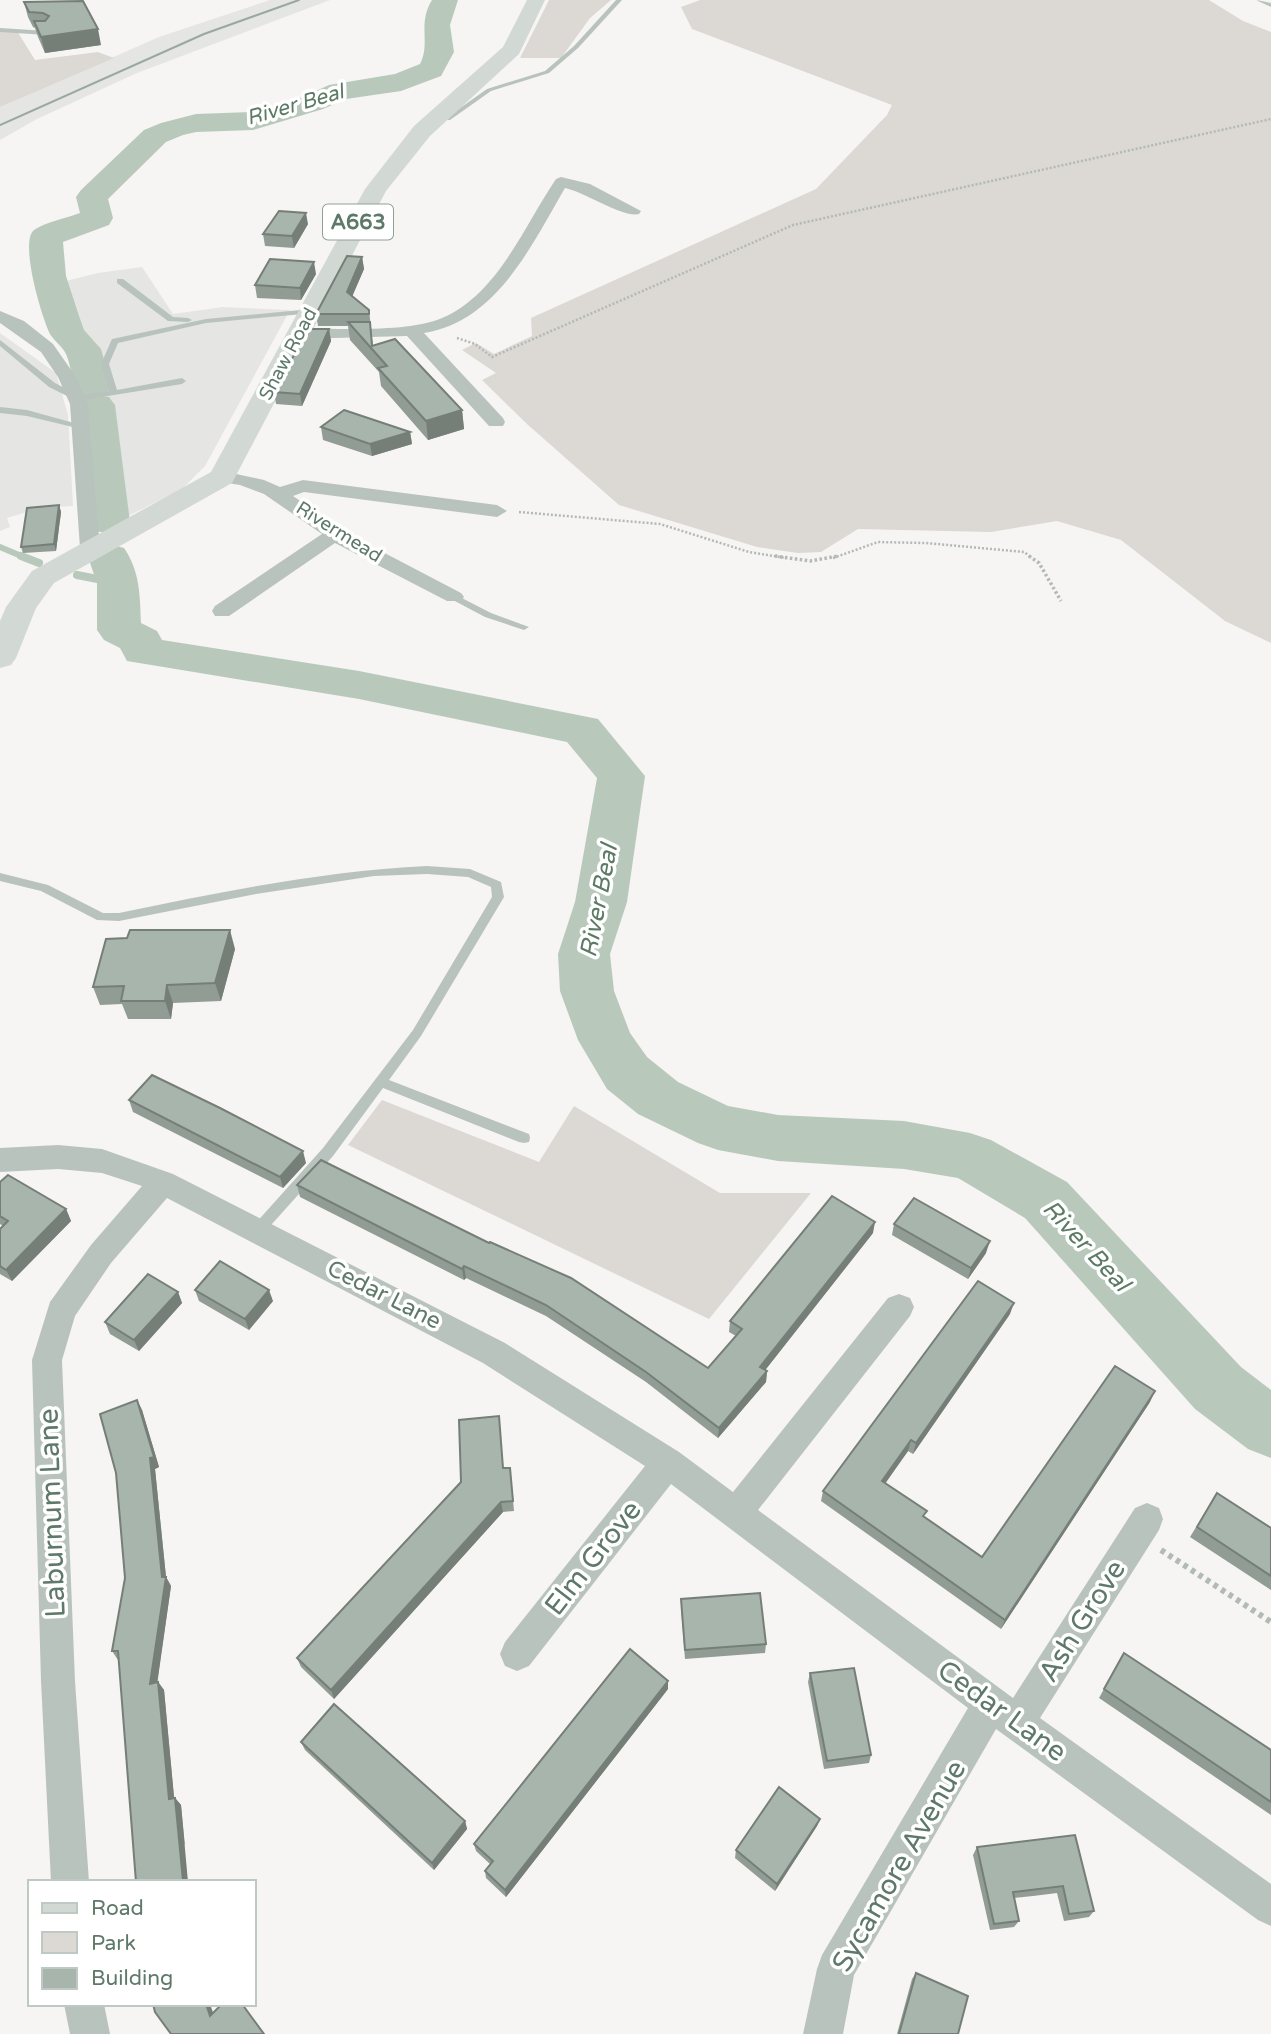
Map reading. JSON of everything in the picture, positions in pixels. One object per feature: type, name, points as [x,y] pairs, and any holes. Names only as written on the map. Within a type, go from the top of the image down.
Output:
[{"type":"main road","name":"Shaw Road","points":[[222,477],[376,189],[422,131],[512,50],[536,0]]},
{"type":"main road","points":[[0,658],[6,624],[43,576],[222,477]]},
{"type":"street","points":[[298,334],[410,329],[449,321],[476,304],[517,255],[561,182],[585,187],[633,211]]},
{"type":"street","points":[[0,316],[18,325],[47,348],[67,377],[77,398],[90,548]]},
{"type":"street","points":[[410,329],[496,422]]},
{"type":"street","name":"Rivermead","points":[[222,477],[245,479],[265,485],[335,534],[454,597]]},
{"type":"street","points":[[279,494],[303,486],[497,511]]},
{"type":"street","points":[[222,611],[335,534]]},
{"type":"street","name":"Cedar Lane","points":[[0,1160],[58,1157],[102,1161],[163,1182],[494,1353],[668,1463],[1271,1907]]},
{"type":"street","name":"Laburnum Lane","points":[[70,1880],[58,1681],[47,1360],[61,1311],[101,1254],[163,1182]]},
{"type":"street","points":[[735,1514],[899,1307]]},
{"type":"street","name":"Elm Grove","points":[[517,1654],[668,1463]]},
{"type":"street","name":"Ash Grove","points":[[1004,1713],[1142,1527]]},
{"type":"street","name":"Sycamore Avenue","points":[[822,2034],[836,1969],[1004,1713]]},
{"type":"street","points":[[84,2006],[90,2034]]},
{"type":"lane","points":[[422,131],[438,127],[463,106],[489,90],[547,72],[576,47],[619,0]]},
{"type":"lane","points":[[1260,0],[1271,5]]},
{"type":"lane","points":[[0,30],[47,33]]},
{"type":"lane","points":[[120,281],[171,319],[206,321]]},
{"type":"lane","points":[[114,393],[105,364],[115,341],[206,321],[311,311]]},
{"type":"lane","points":[[0,342],[52,385],[77,398],[182,381]]},
{"type":"lane","points":[[0,411],[27,413],[81,426]]},
{"type":"lane","points":[[454,597],[488,615],[524,627]]},
{"type":"lane","points":[[0,877],[44,888],[101,916],[119,917],[314,881],[402,869],[457,871],[489,878],[497,885],[498,897],[417,1033],[328,1152],[258,1230]]},
{"type":"lane","points":[[381,1082],[524,1138]]},
{"type":"path","points":[[434,325],[468,344],[475,344],[492,358],[793,225],[1271,119]]},
{"type":"path","points":[[497,511],[660,524],[749,552],[784,559],[829,559],[864,545],[895,542],[1024,552],[1039,563],[1061,601]]},
{"type":"path","points":[[1142,1527],[1271,1622]]},
{"type":"shaded area","points":[[270,0],[330,0],[137,73],[37,119],[0,140],[0,107],[159,37]]},
{"type":"shaded area","points":[[142,267],[173,314],[223,307],[290,310],[205,466],[182,489],[116,522],[93,362],[63,309],[58,283],[98,273]]},
{"type":"shaded area","points":[[0,333],[56,373],[68,415],[73,506],[40,508],[7,518],[10,527],[0,531]]},
{"type":"green space","points":[[549,0],[611,0],[590,18],[561,58],[520,58]]},
{"type":"green space","points":[[700,0],[1209,0],[1243,21],[1271,32],[1271,643],[1225,621],[1121,540],[1057,521],[991,532],[858,529],[821,552],[798,553],[757,547],[619,505],[527,424],[482,380],[496,373],[462,350],[476,343],[494,354],[532,336],[531,318],[816,189],[887,115],[892,105],[692,29],[681,7]]},
{"type":"green space","points":[[17,31],[35,60],[98,52],[114,58],[0,107],[0,32]]},
{"type":"green space","points":[[382,1100],[539,1162],[574,1106],[720,1193],[811,1193],[709,1319],[348,1145]]},
{"type":"building","points":[[83,1],[98,29],[41,37],[34,21],[45,21],[49,16],[29,12],[24,2]]},
{"type":"building","points":[[279,211],[306,213],[292,236],[263,234]]},
{"type":"building","points":[[347,256],[362,257],[347,292],[369,310],[369,314],[316,314]]},
{"type":"building","points":[[270,259],[314,262],[300,288],[255,285]]},
{"type":"building","points":[[348,322],[370,322],[372,346],[395,339],[462,410],[426,421],[378,368],[387,366]]},
{"type":"building","points":[[308,329],[329,329],[300,394],[274,392]]},
{"type":"building","points":[[344,410],[410,432],[370,444],[321,427]]},
{"type":"building","points":[[59,505],[54,544],[21,547],[27,508]]},
{"type":"building","points":[[130,930],[230,930],[215,983],[167,985],[165,1001],[121,1001],[124,986],[93,987],[106,939],[127,938]]},
{"type":"building","points":[[152,1075],[303,1151],[280,1177],[129,1100]]},
{"type":"building","points":[[321,1160],[489,1243],[571,1278],[708,1368],[742,1329],[730,1321],[832,1196],[875,1222],[760,1367],[767,1371],[719,1428],[646,1372],[546,1305],[464,1266],[462,1269],[297,1185]]},
{"type":"building","points":[[8,1175],[66,1209],[6,1270],[0,1266],[0,1229],[8,1221],[0,1216],[0,1182]]},
{"type":"building","points":[[914,1198],[990,1241],[971,1268],[894,1224]]},
{"type":"building","points":[[220,1261],[269,1290],[245,1319],[195,1290]]},
{"type":"building","points":[[148,1274],[178,1292],[134,1340],[105,1322]]},
{"type":"building","points":[[978,1281],[1014,1303],[916,1443],[911,1440],[882,1481],[927,1511],[923,1516],[982,1557],[1115,1366],[1155,1391],[1005,1620],[823,1491]]},
{"type":"building","points":[[137,1400],[154,1457],[150,1458],[162,1577],[166,1577],[150,1684],[158,1682],[169,1799],[175,1798],[183,1880],[136,1880],[118,1651],[112,1651],[125,1578],[116,1473],[100,1414]]},
{"type":"building","points":[[499,1416],[503,1468],[510,1468],[513,1501],[501,1502],[331,1690],[297,1658],[461,1482],[459,1420]]},
{"type":"building","points":[[1217,1493],[1271,1528],[1271,1576],[1197,1527]]},
{"type":"building","points":[[760,1593],[766,1644],[685,1650],[681,1599]]},
{"type":"building","points":[[630,1649],[668,1681],[505,1890],[485,1871],[493,1861],[474,1844]]},
{"type":"building","points":[[1124,1653],[1271,1750],[1271,1802],[1104,1689]]},
{"type":"building","points":[[854,1668],[871,1755],[827,1761],[810,1673]]},
{"type":"building","points":[[334,1704],[465,1821],[432,1863],[301,1742]]},
{"type":"building","points":[[779,1787],[820,1819],[777,1884],[736,1850]]},
{"type":"building","points":[[1075,1835],[1094,1911],[1069,1914],[1063,1886],[1013,1892],[1019,1921],[994,1924],[977,1847]]},
{"type":"building","points":[[916,1973],[968,1996],[958,2034],[899,2034]]},
{"type":"building","points":[[154,2006],[207,2006],[210,2016],[220,2006],[243,2006],[264,2034],[171,2034]]},
{"type":"waterway","name":"River Beal","points":[[93,387],[83,349],[68,334],[61,316],[49,276],[46,237],[97,218],[92,197],[155,136],[196,123],[253,121],[313,103],[339,91],[401,82],[431,70],[440,52],[436,25],[438,13],[445,0]]},
{"type":"waterway","name":"River Beal","points":[[96,405],[110,522]]},
{"type":"waterway","points":[[0,547],[24,557]]},
{"type":"waterway","points":[[24,557],[39,563]]},
{"type":"waterway","name":"River Beal","points":[[109,557],[118,583],[119,630],[141,641],[143,651],[359,685],[582,730],[621,776],[601,902],[584,954],[587,991],[605,1040],[627,1073],[658,1098],[718,1127],[778,1138],[904,1145],[970,1157],[1046,1200],[1218,1388],[1271,1428]]},
{"type":"waterway","points":[[77,575],[118,583]]},
{"type":"tram line","points":[[0,125],[204,34],[299,0]]}]
